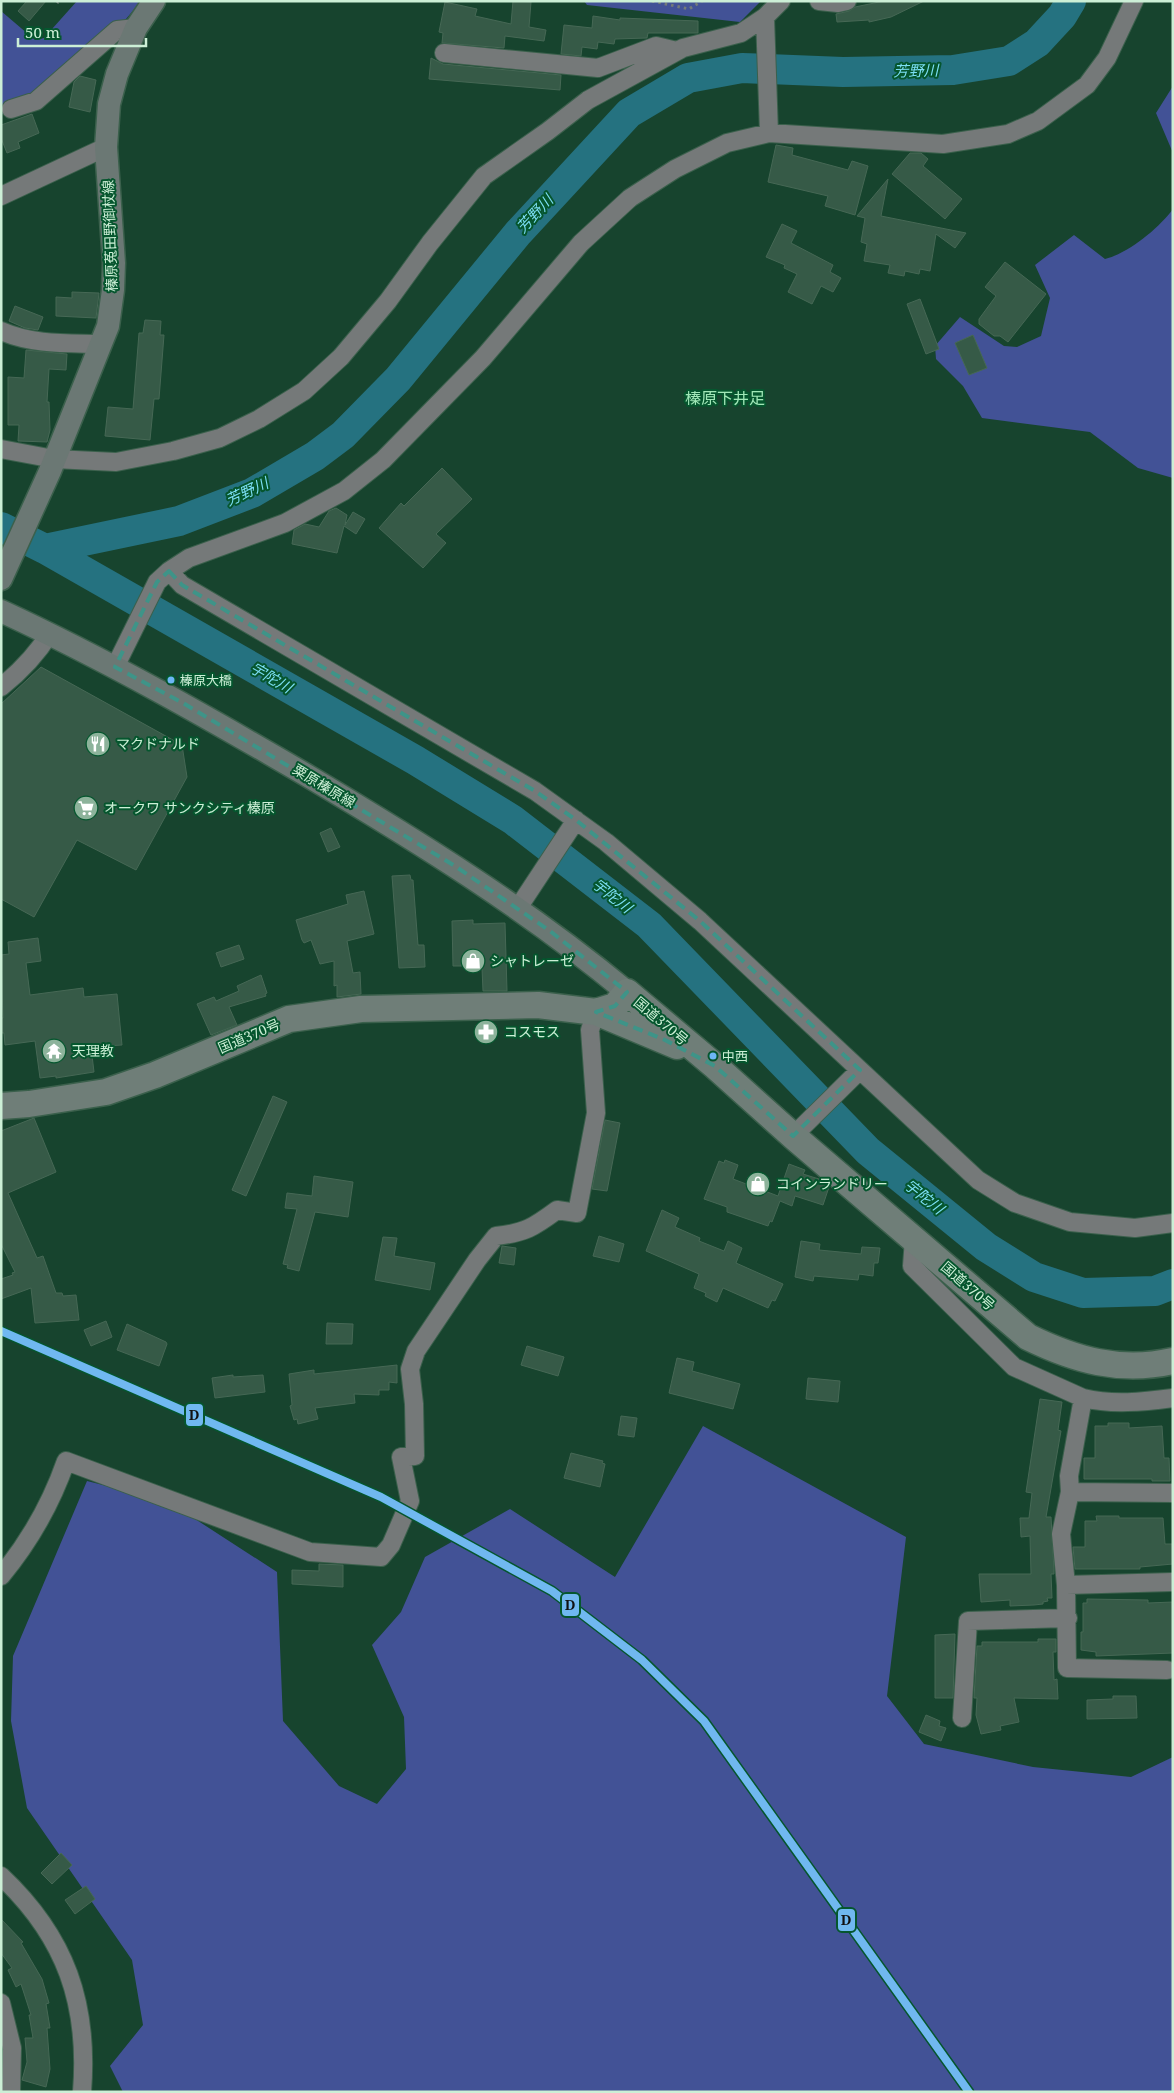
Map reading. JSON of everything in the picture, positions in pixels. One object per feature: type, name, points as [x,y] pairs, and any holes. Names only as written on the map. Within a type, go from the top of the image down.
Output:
[{"type":"highway","name":"国道370号","points":[[1,1106],[29,1104],[106,1092],[155,1075],[289,1019],[361,1009],[538,1005],[596,1012],[615,1006],[627,992],[797,1132],[914,1239],[1028,1337],[1050,1348],[1080,1359],[1106,1364],[1160,1364],[1173,1361]]},
{"type":"highway","points":[[596,1012],[665,1040],[715,1066]]},
{"type":"main road","name":"榛原菟田野御杖線","points":[[1,579],[52,465],[108,326],[114,290],[114,263],[106,148],[109,104],[117,74],[136,28],[154,1]]},
{"type":"main road","name":"粟原榛原線","points":[[1,611],[50,633],[183,703],[388,824],[518,908],[582,955],[627,992]]},
{"type":"street","points":[[1,449],[52,465],[116,462],[173,451],[220,438],[259,419],[304,391],[341,357],[388,301],[430,243],[484,176],[588,100],[678,51],[741,33],[765,17],[781,1]]},
{"type":"street","points":[[819,1],[838,3],[847,1]]},
{"type":"street","points":[[115,667],[163,577],[189,558],[285,523],[344,491],[383,460],[483,358],[581,243],[630,198],[675,170],[727,143],[768,126],[942,144],[1008,134],[1038,121],[1087,85],[1107,58],[1134,1]]},
{"type":"street","points":[[765,17],[764,38],[768,126]]},
{"type":"street","points":[[11,110],[36,101],[116,30],[136,28]]},
{"type":"street","points":[[444,53],[598,68],[656,46],[678,51]]},
{"type":"street","points":[[1,196],[106,148]]},
{"type":"street","points":[[1,331],[30,340],[50,343],[101,344]]},
{"type":"street","points":[[163,577],[182,585],[535,791],[574,822],[606,842],[700,921],[858,1072],[978,1180],[1015,1203],[1070,1222],[1135,1228],[1173,1223]]},
{"type":"street","points":[[1,687],[15,676],[39,651],[50,633]]},
{"type":"street","points":[[518,908],[574,822]]},
{"type":"street","points":[[1,1576],[21,1552],[39,1524],[58,1484],[66,1461],[310,1552],[381,1556],[391,1545],[410,1501],[401,1456],[416,1456],[414,1404],[410,1369],[416,1351],[477,1260],[496,1236],[512,1235],[533,1228],[557,1210],[577,1213],[596,1113],[590,1030],[596,1012]]},
{"type":"street","points":[[797,1132],[858,1072]]},
{"type":"street","points":[[914,1239],[912,1266],[1014,1367],[1083,1398],[1101,1403],[1155,1401],[1173,1398]]},
{"type":"street","points":[[1083,1398],[1069,1476],[1070,1492],[1061,1534],[1068,1618],[1067,1668],[1167,1670]]},
{"type":"street","points":[[1070,1492],[1173,1493]]},
{"type":"street","points":[[1066,1585],[1173,1582]]},
{"type":"street","points":[[962,1718],[968,1621],[1068,1618]]},
{"type":"street","points":[[1,1876],[18,1892],[42,1921],[58,1946],[67,1967],[79,2006],[82,2026],[84,2049],[82,2092]]},
{"type":"street","points":[[1,2003],[12,2048],[11,2092]]},
{"type":"path","points":[[652,1],[690,9],[702,1]]},
{"type":"highlighted area","points":[[169,571],[182,585],[535,791],[576,820],[700,921],[860,1070],[793,1136],[715,1066],[665,1040],[596,1012],[615,1006],[627,992],[550,931],[455,866],[183,703],[115,667],[157,582]]},
{"type":"shaded area","points":[[77,1],[141,1],[126,19],[92,44],[35,92],[1,115],[1,11],[35,40],[44,38]]},
{"type":"shaded area","points":[[584,1],[761,1],[740,22],[587,5]]},
{"type":"shaded area","points":[[1173,86],[1173,153],[1156,113]]},
{"type":"shaded area","points":[[1173,209],[1173,478],[1138,468],[1090,432],[982,418],[963,386],[936,359],[935,346],[960,317],[1004,346],[1017,347],[1041,336],[1050,298],[1035,265],[1074,235],[1105,259],[1114,256],[1143,239]]},
{"type":"shaded area","points":[[703,1426],[906,1537],[887,1696],[924,1744],[1033,1767],[1131,1777],[1173,1757],[1173,2092],[123,2092],[110,2066],[143,2025],[132,1960],[27,1808],[11,1721],[13,1656],[87,1481],[127,1491],[192,1517],[277,1572],[283,1721],[339,1786],[377,1804],[406,1769],[404,1717],[372,1645],[401,1612],[425,1557],[510,1509],[615,1577]]},
{"type":"building","points":[[27,1],[46,1],[29,21],[18,11]]},
{"type":"building","points":[[513,1],[531,2],[529,27],[546,30],[544,41],[505,36],[504,48],[442,43],[443,33],[439,32],[445,2],[477,9],[475,16],[511,24]]},
{"type":"building","points":[[884,1],[924,1],[891,17],[869,22],[869,20],[837,22],[836,14],[849,11],[855,7]]},
{"type":"building","points":[[593,16],[620,20],[620,18],[698,21],[698,33],[648,33],[647,38],[615,39],[614,44],[598,42],[597,49],[582,47],[581,56],[561,54],[564,25],[592,28]]},
{"type":"building","points":[[431,58],[443,64],[561,75],[560,90],[429,79]]},
{"type":"building","points":[[80,76],[96,80],[90,112],[69,107],[74,82]]},
{"type":"building","points":[[32,114],[39,133],[18,142],[20,148],[7,153],[1,138],[1,125]]},
{"type":"building","points":[[776,145],[793,148],[792,155],[848,170],[852,161],[868,166],[855,215],[825,206],[828,196],[768,182]]},
{"type":"building","points":[[910,153],[921,153],[928,159],[923,166],[962,199],[945,219],[892,174]]},
{"type":"building","points":[[888,179],[881,216],[966,233],[955,248],[936,234],[930,271],[920,269],[919,274],[905,271],[904,276],[888,273],[890,265],[864,261],[867,244],[861,242],[865,218],[857,216]]},
{"type":"building","points":[[782,224],[797,231],[791,243],[833,265],[830,272],[841,278],[833,292],[821,286],[812,304],[788,292],[797,274],[784,268],[785,265],[766,257]]},
{"type":"building","points":[[1005,262],[1046,294],[1008,342],[1000,336],[994,336],[979,324],[979,319],[996,296],[985,287]]},
{"type":"building","points":[[72,292],[99,293],[96,318],[56,316],[56,297],[72,298]]},
{"type":"building","points":[[920,299],[939,349],[926,354],[907,304]]},
{"type":"building","points":[[15,306],[43,317],[38,330],[25,328],[9,321]]},
{"type":"building","points":[[145,320],[161,321],[160,335],[164,335],[159,399],[154,399],[150,440],[105,436],[108,407],[133,409],[139,333],[143,333]]},
{"type":"building","points":[[973,335],[987,368],[969,375],[955,343]]},
{"type":"building","points":[[26,350],[67,354],[66,370],[49,369],[47,402],[49,402],[50,430],[47,442],[18,441],[19,425],[8,425],[8,377],[24,378]]},
{"type":"building","points":[[442,468],[472,499],[436,534],[446,543],[423,568],[379,528],[401,503],[404,506]]},
{"type":"building","points":[[336,508],[347,515],[345,525],[353,512],[365,519],[356,534],[344,526],[337,553],[292,544],[294,530],[305,524],[319,527],[329,511]]},
{"type":"building","name":"オークワ サンクシティ榛原","points":[[41,667],[182,745],[187,777],[136,870],[77,840],[34,917],[1,899],[1,704]]},
{"type":"building","points":[[331,828],[340,847],[328,852],[320,833]]},
{"type":"building","points":[[410,875],[411,880],[413,880],[418,945],[424,945],[425,967],[399,968],[392,876]]},
{"type":"building","points":[[364,891],[374,934],[347,941],[353,973],[360,972],[361,994],[337,997],[337,985],[334,986],[334,961],[320,964],[311,940],[304,943],[302,940],[296,920],[348,904],[346,895]]},
{"type":"building","points":[[473,920],[473,924],[505,923],[507,991],[483,991],[482,968],[453,966],[452,921]]},
{"type":"building","points":[[38,938],[41,961],[26,963],[30,995],[83,988],[84,997],[117,994],[122,1045],[91,1047],[94,1072],[56,1078],[56,1076],[40,1078],[35,1041],[5,1045],[4,1033],[1,1033],[1,1018],[3,1018],[1,955],[9,954],[8,942]]},
{"type":"building","points":[[239,945],[244,959],[221,967],[216,953]]},
{"type":"building","points":[[261,975],[267,993],[265,994],[266,996],[229,1007],[237,1025],[211,1035],[197,1004],[214,997],[216,1001],[239,991],[237,986]]},
{"type":"building","points":[[273,1096],[287,1102],[246,1196],[232,1190]]},
{"type":"building","points":[[34,1118],[56,1172],[8,1193],[37,1258],[43,1256],[56,1293],[62,1293],[63,1296],[76,1295],[79,1320],[35,1323],[31,1288],[1,1299],[1,1279],[13,1275],[12,1273],[15,1272],[1,1244],[1,1131]]},
{"type":"building","points":[[605,1120],[620,1123],[607,1191],[592,1189]]},
{"type":"building","points":[[725,1160],[738,1165],[733,1179],[778,1196],[789,1164],[805,1170],[803,1174],[822,1180],[829,1187],[823,1205],[795,1196],[792,1206],[780,1201],[772,1222],[770,1221],[768,1226],[727,1212],[727,1207],[704,1199],[719,1161],[724,1163]]},
{"type":"building","points":[[314,1176],[353,1182],[348,1217],[315,1212],[299,1271],[287,1268],[288,1265],[283,1264],[297,1209],[285,1208],[287,1193],[312,1196]]},
{"type":"building","points":[[662,1210],[679,1218],[675,1227],[700,1238],[699,1241],[724,1251],[728,1241],[742,1248],[736,1263],[783,1284],[775,1301],[772,1300],[768,1308],[723,1288],[717,1302],[705,1296],[706,1293],[694,1288],[699,1274],[646,1251]]},
{"type":"building","points":[[599,1236],[624,1244],[619,1262],[593,1256]]},
{"type":"building","points":[[383,1237],[397,1238],[394,1256],[435,1263],[430,1290],[375,1280]]},
{"type":"building","points":[[801,1241],[820,1244],[819,1250],[861,1254],[862,1247],[880,1248],[878,1263],[874,1263],[873,1276],[859,1274],[858,1280],[814,1276],[813,1281],[795,1277]]},
{"type":"building","points":[[502,1246],[516,1248],[514,1265],[499,1263]]},
{"type":"building","points":[[106,1321],[112,1337],[91,1346],[84,1330]]},
{"type":"building","points":[[327,1323],[353,1324],[352,1344],[326,1344]]},
{"type":"building","points":[[127,1324],[166,1342],[167,1344],[159,1366],[117,1350]]},
{"type":"building","points":[[527,1346],[564,1357],[558,1376],[521,1365]]},
{"type":"building","points":[[677,1358],[694,1362],[692,1371],[740,1384],[733,1409],[669,1393]]},
{"type":"building","points":[[397,1365],[397,1383],[389,1382],[389,1390],[379,1390],[379,1395],[354,1394],[355,1403],[315,1408],[318,1419],[298,1424],[297,1419],[294,1420],[290,1406],[292,1405],[289,1374],[314,1370],[314,1374]]},
{"type":"building","points":[[233,1375],[233,1377],[263,1375],[265,1392],[215,1398],[212,1378]]},
{"type":"building","points":[[808,1378],[840,1381],[838,1402],[806,1399]]},
{"type":"building","points":[[1040,1399],[1062,1402],[1058,1430],[1061,1431],[1046,1517],[1051,1517],[1054,1570],[1054,1574],[1051,1574],[1052,1598],[1047,1598],[1048,1601],[1043,1602],[1043,1604],[1034,1605],[1010,1606],[1010,1600],[981,1602],[979,1574],[1031,1574],[1030,1536],[1021,1537],[1020,1518],[1029,1518],[1032,1493],[1026,1492]]},
{"type":"building","points":[[621,1416],[637,1418],[634,1437],[618,1435]]},
{"type":"building","points":[[1108,1423],[1129,1423],[1129,1428],[1162,1426],[1164,1458],[1169,1458],[1170,1481],[1152,1481],[1152,1479],[1084,1479],[1084,1458],[1095,1458],[1095,1426],[1108,1426]]},
{"type":"building","points":[[571,1453],[603,1461],[602,1463],[605,1464],[600,1487],[564,1478]]},
{"type":"building","points":[[1096,1516],[1163,1518],[1165,1544],[1173,1544],[1173,1564],[1140,1567],[1140,1569],[1075,1569],[1073,1547],[1085,1547],[1085,1521],[1097,1521]]},
{"type":"building","points":[[319,1564],[343,1565],[343,1587],[292,1584],[292,1570],[319,1571]]},
{"type":"building","points":[[1087,1599],[1148,1600],[1148,1603],[1173,1602],[1173,1653],[1096,1656],[1096,1652],[1081,1650],[1083,1603],[1087,1603]]},
{"type":"building","points":[[955,1634],[953,1698],[935,1698],[935,1635]]},
{"type":"building","points":[[1038,1639],[1056,1639],[1056,1652],[1053,1652],[1054,1680],[1057,1679],[1058,1699],[1014,1698],[1019,1722],[1000,1726],[1001,1730],[981,1734],[976,1715],[977,1698],[974,1698],[977,1646],[982,1646],[982,1642],[1038,1642]]},
{"type":"building","points":[[1113,1696],[1136,1696],[1137,1718],[1087,1719],[1087,1700],[1113,1699]]},
{"type":"building","points":[[926,1715],[940,1721],[939,1726],[946,1728],[941,1741],[919,1732]]},
{"type":"building","points":[[61,1853],[72,1865],[52,1884],[41,1873]]},
{"type":"building","points":[[86,1886],[95,1899],[75,1914],[65,1900]]},
{"type":"building","points":[[1,1919],[23,1942],[21,1943],[42,1979],[49,2003],[46,2004],[50,2028],[47,2028],[50,2069],[46,2087],[22,2080],[27,2062],[25,2038],[33,2038],[29,2015],[31,2015],[21,1984],[16,1987],[8,1970],[12,1968],[1,1953]]},
{"type":"waterway","name":"芳野川","points":[[45,549],[179,521],[252,493],[315,456],[343,435],[398,379],[518,233],[629,113],[688,78],[742,68],[843,72],[953,70],[1009,61],[1037,43],[1062,16],[1071,1]]},
{"type":"waterway","name":"宇陀川","points":[[1,527],[45,549],[415,760],[513,820],[649,925],[868,1151],[986,1247],[1034,1277],[1083,1293],[1155,1291],[1173,1284]]},
{"type":"transit line","name":"D","points":[[1,1331],[381,1497],[552,1591],[642,1660],[704,1721],[969,2092]]},
{"type":"place","name":"榛原大橋","points":[[171,680]]},
{"type":"place","name":"マクドナルド","points":[[98,744]]},
{"type":"place","name":"オークワ サンクシティ榛原","points":[[86,808]]},
{"type":"place","name":"シャトレーゼ","points":[[473,961]]},
{"type":"place","name":"コスモス","points":[[486,1032]]},
{"type":"place","name":"天理教","points":[[54,1051]]},
{"type":"place","name":"中西","points":[[713,1056]]},
{"type":"place","name":"コインランドリー","points":[[758,1184]]},
{"type":"district","name":"榛原下井足","points":[[725,398]]}]
